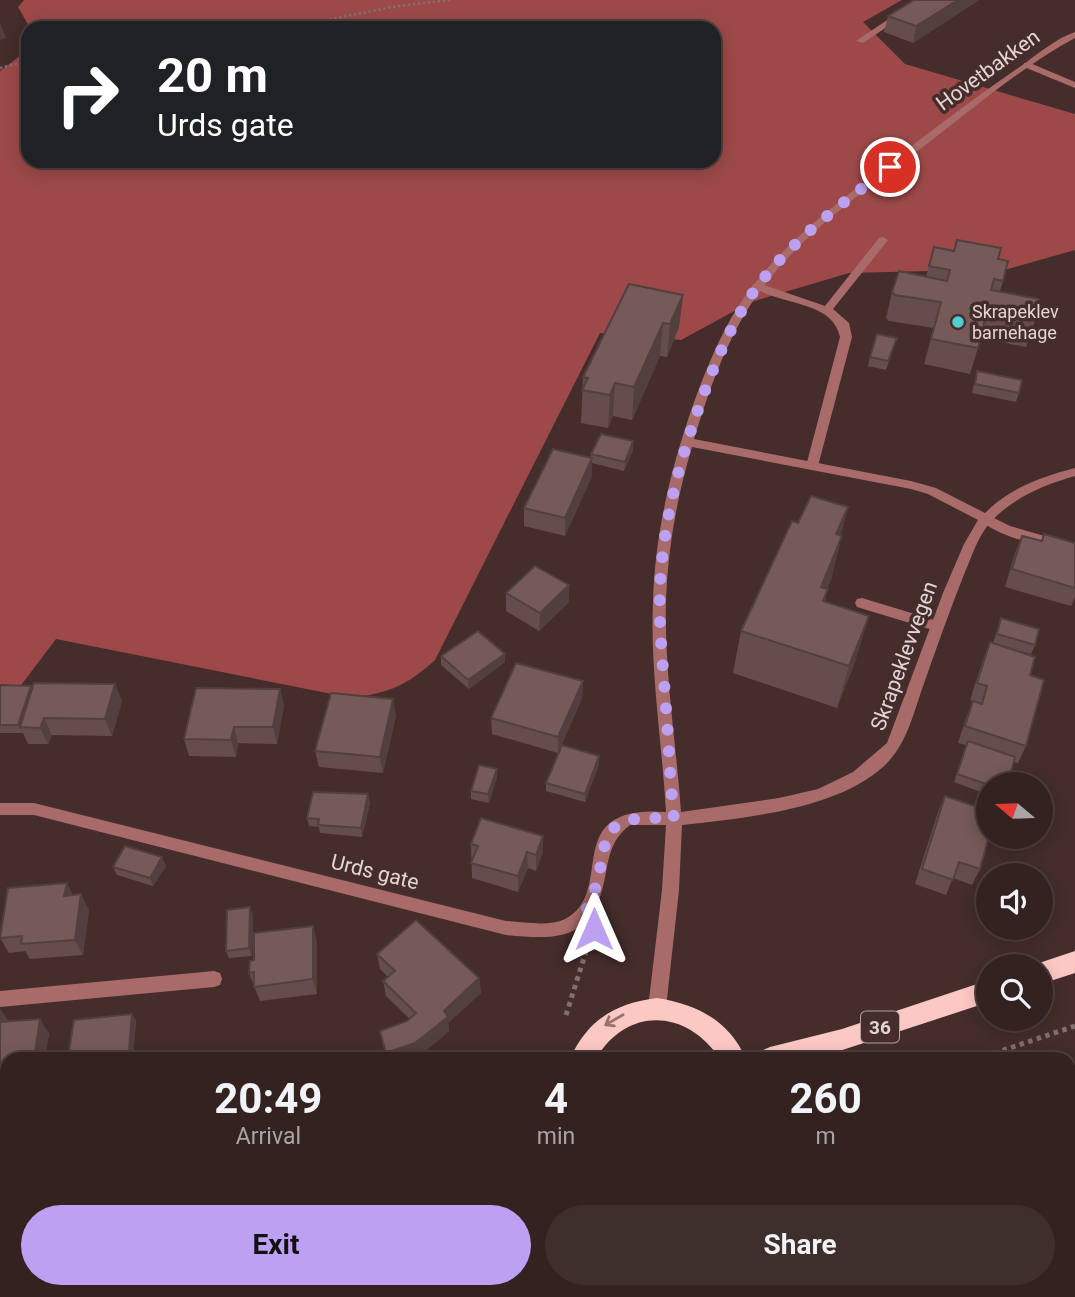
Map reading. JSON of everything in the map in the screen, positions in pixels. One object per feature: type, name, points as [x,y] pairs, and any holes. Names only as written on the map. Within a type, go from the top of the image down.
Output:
[{"type":"highway","points":[[1053,969],[1075,962]]},
{"type":"highway","name":"36","points":[[797,1052],[842,1040],[976,995]]},
{"type":"highway","points":[[584,1052],[600,1029],[617,1017],[636,1010],[657,1008],[691,1016],[719,1037],[729,1052]]},
{"type":"street","points":[[860,41],[923,0]]},
{"type":"street","name":"Hovetbakken","points":[[657,1008],[660,963],[672,877],[674,819],[661,629],[661,573],[668,520],[686,442],[717,359],[738,315],[757,286],[837,209],[988,92],[1075,35]]},
{"type":"street","points":[[1027,65],[1075,85]]},
{"type":"street","points":[[827,310],[883,240]]},
{"type":"street","points":[[757,286],[827,310],[843,323],[846,337],[812,466]]},
{"type":"street","points":[[686,442],[932,491],[1005,529],[1075,550]]},
{"type":"street","name":"Skrapeklevvegen","points":[[674,819],[812,799],[854,781],[876,766],[893,747],[936,626],[963,560],[986,519],[1019,493],[1046,479],[1075,472]]},
{"type":"street","points":[[862,603],[936,626]]},
{"type":"street","name":"Urds gate","points":[[0,809],[34,809],[506,928],[544,931],[560,928],[576,922],[587,908]]},
{"type":"street","points":[[587,908],[597,890],[603,848],[609,832],[624,821],[643,817],[674,819]]},
{"type":"street","points":[[0,999],[214,979]]},
{"type":"path","points":[[321,21],[398,6],[450,0]]},
{"type":"path","points":[[0,68],[21,63]]},
{"type":"path","points":[[566,1015],[594,929],[587,908]]},
{"type":"path","points":[[998,1052],[1075,1026]]},
{"type":"shaded area","points":[[24,0],[902,0],[863,22],[905,64],[1075,114],[1075,250],[1008,269],[849,273],[751,302],[681,340],[600,333],[435,660],[397,686],[352,698],[56,639],[0,713],[0,71],[21,55],[21,168],[721,168],[721,21],[26,21],[18,7]]},
{"type":"building","points":[[914,0],[958,0],[916,26],[888,16]]},
{"type":"building","points":[[957,240],[1001,248],[998,259],[1008,261],[1003,281],[994,279],[991,290],[1039,299],[1035,321],[987,311],[978,348],[931,339],[941,302],[895,295],[892,292],[899,271],[947,281],[950,270],[929,266],[934,247],[954,251]]},
{"type":"building","points":[[629,284],[683,295],[670,324],[663,323],[634,387],[615,383],[610,395],[582,390],[588,378],[583,377]]},
{"type":"building","points":[[877,334],[897,338],[888,361],[870,357]]},
{"type":"building","points":[[977,371],[1022,380],[1019,393],[975,384]]},
{"type":"building","points":[[601,434],[633,441],[625,462],[591,454]]},
{"type":"building","points":[[553,449],[592,458],[565,518],[524,508]]},
{"type":"building","points":[[811,496],[848,507],[836,534],[842,536],[821,587],[828,589],[823,601],[869,616],[849,666],[741,631],[792,521],[798,523]]},
{"type":"building","points":[[1044,534],[1075,543],[1075,588],[1012,569],[1022,536],[1042,541]]},
{"type":"building","points":[[535,566],[569,585],[540,613],[506,593]]},
{"type":"building","points":[[1001,618],[1039,629],[1035,645],[997,634]]},
{"type":"building","points":[[478,631],[505,654],[468,680],[441,656]]},
{"type":"building","points":[[990,642],[1035,657],[1030,675],[1044,680],[1026,746],[965,726],[973,701],[982,704],[987,686],[977,683]]},
{"type":"building","points":[[516,663],[583,681],[558,737],[491,718]]},
{"type":"building","points":[[34,683],[115,684],[105,719],[44,718],[40,728],[20,727]]},
{"type":"building","points":[[0,685],[31,686],[18,725],[0,725]]},
{"type":"building","points":[[196,688],[280,689],[273,727],[234,727],[231,740],[184,739]]},
{"type":"building","points":[[331,693],[393,699],[380,757],[315,751]]},
{"type":"building","points":[[968,741],[1015,757],[1011,772],[976,772],[976,781],[957,774]]},
{"type":"building","points":[[562,745],[599,756],[585,794],[546,783]]},
{"type":"building","points":[[479,765],[497,769],[488,794],[471,791]]},
{"type":"building","points":[[313,792],[368,794],[361,828],[318,825],[319,819],[307,818]]},
{"type":"building","points":[[945,796],[976,807],[976,849],[985,849],[982,863],[976,863],[976,868],[959,862],[953,880],[922,869]]},
{"type":"building","points":[[481,818],[543,836],[536,855],[527,852],[518,876],[471,863],[478,846],[471,844]]},
{"type":"building","points":[[125,846],[162,857],[150,878],[113,867]]},
{"type":"building","points":[[67,883],[64,896],[81,894],[75,940],[21,944],[22,936],[0,938],[8,888]]},
{"type":"building","points":[[250,907],[249,948],[226,951],[227,910]]},
{"type":"building","points":[[416,920],[479,978],[444,1011],[448,1017],[415,1043],[386,1052],[380,1031],[407,1021],[416,1013],[383,981],[395,971],[377,954]]},
{"type":"building","points":[[313,926],[313,979],[254,987],[254,972],[249,973],[250,961],[254,960],[254,933]]},
{"type":"building","points":[[132,1014],[129,1051],[69,1052],[74,1020]]},
{"type":"building","points":[[40,1019],[35,1052],[0,1052],[0,1022]]},
{"type":"place","name":"Skrapeklev barnehage","points":[[958,322]]},
{"type":"route","points":[[594,929],[587,908],[597,890],[603,848],[609,832],[624,821],[643,817],[674,819],[661,629],[661,573],[677,474],[717,359],[738,315],[757,286],[816,226],[890,167]]}]
